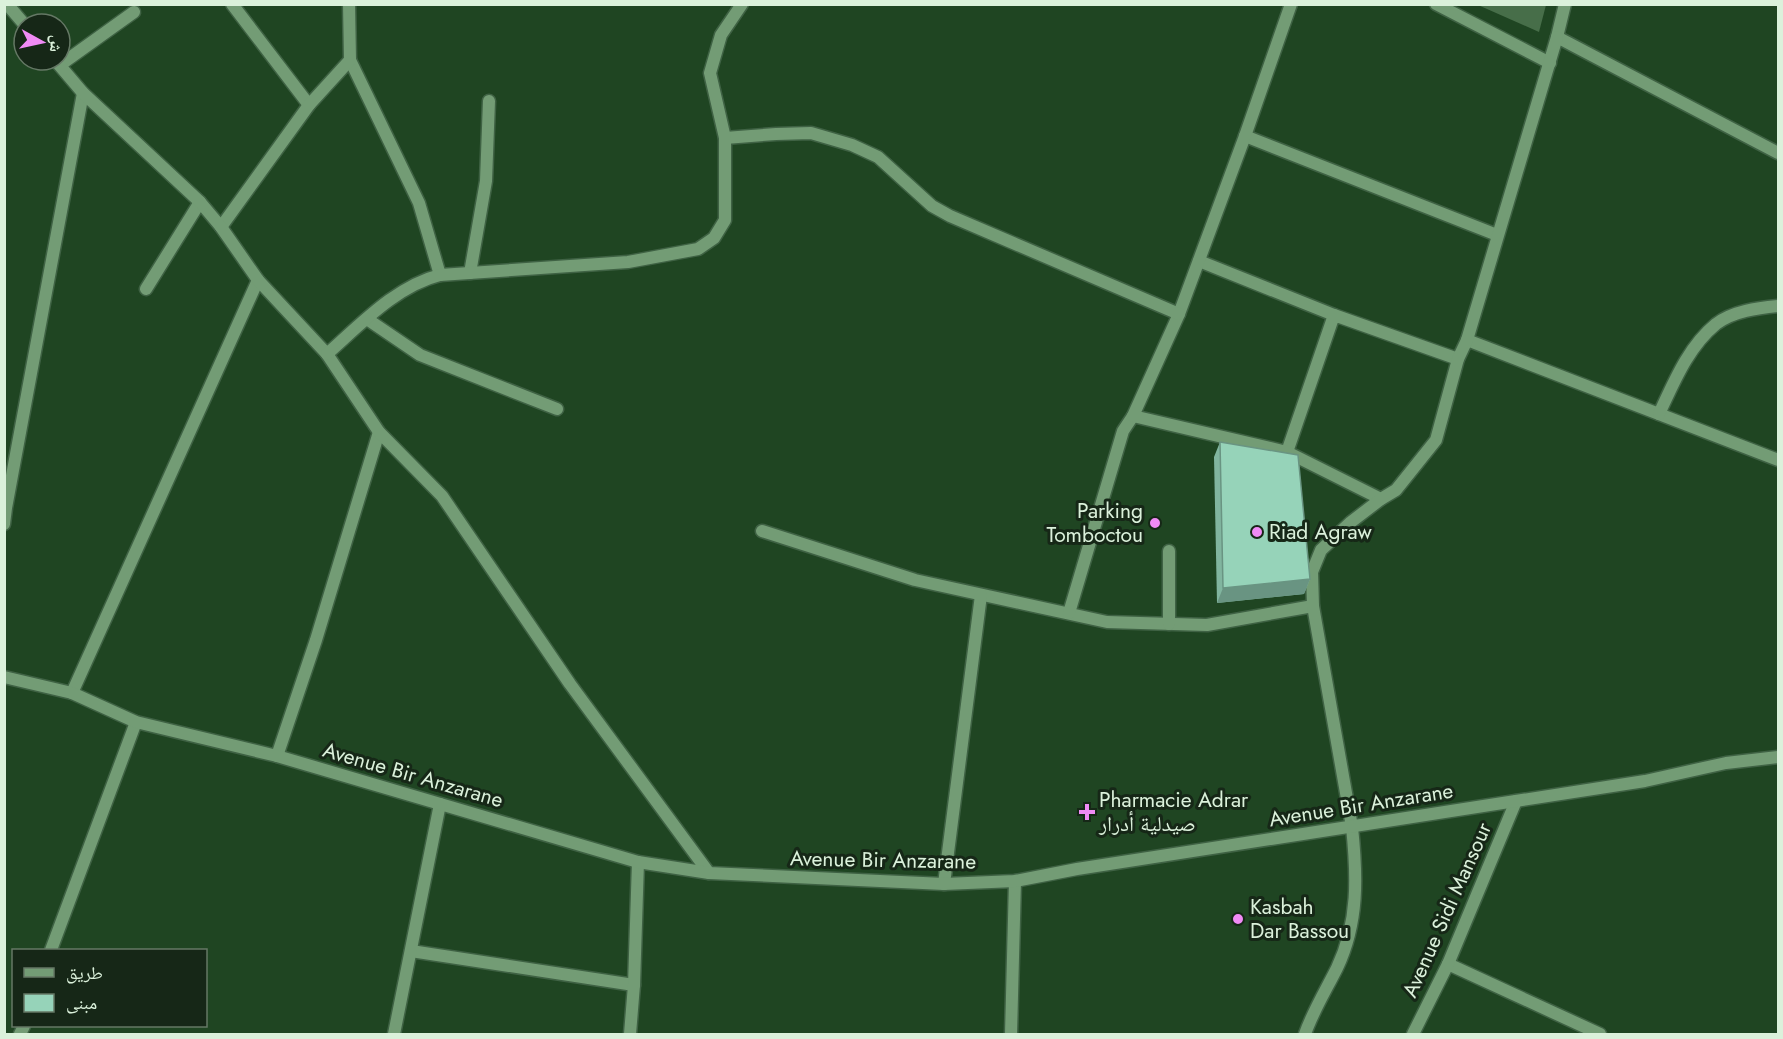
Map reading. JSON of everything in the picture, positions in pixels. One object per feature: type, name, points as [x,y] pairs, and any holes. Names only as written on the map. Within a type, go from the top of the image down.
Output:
[{"type":"street","points":[[232,4],[309,105]]},
{"type":"street","points":[[349,4],[350,60],[419,203],[440,274]]},
{"type":"street","points":[[327,354],[366,319],[406,289],[424,279],[440,274],[628,262],[698,249],[714,238],[725,220],[725,138],[710,73],[721,35],[742,4]]},
{"type":"street","points":[[1069,613],[1123,431],[1133,416],[1179,314],[1291,4]]},
{"type":"street","points":[[1436,4],[1550,63]]},
{"type":"street","points":[[1305,1035],[1312,1013],[1338,966],[1353,922],[1357,872],[1352,826],[1313,606],[1312,572],[1322,550],[1351,522],[1396,490],[1436,440],[1458,359],[1467,340],[1550,63],[1565,4]]},
{"type":"street","points":[[72,54],[134,12]]},
{"type":"street","points":[[1557,37],[1779,153]]},
{"type":"street","points":[[221,227],[309,105],[350,60]]},
{"type":"street","points":[[66,72],[83,93],[200,202],[221,227],[258,280],[327,354],[379,432],[442,496],[570,684],[709,873]]},
{"type":"street","points":[[4,524],[5,508],[83,93]]},
{"type":"street","points":[[470,273],[486,181],[489,101]]},
{"type":"street","points":[[725,138],[811,133],[852,146],[878,157],[932,206],[950,216],[1179,314]]},
{"type":"street","points":[[1245,136],[1497,235]]},
{"type":"street","points":[[146,290],[200,202]]},
{"type":"street","points":[[1198,261],[1334,315],[1458,359]]},
{"type":"street","points":[[72,693],[258,280]]},
{"type":"street","points":[[1659,414],[1686,358],[1717,323],[1752,309],[1779,306]]},
{"type":"street","points":[[1287,452],[1334,315]]},
{"type":"street","points":[[366,319],[420,355],[557,409]]},
{"type":"street","points":[[1467,340],[1779,460]]},
{"type":"street","points":[[1133,416],[1287,452],[1381,499]]},
{"type":"street","points":[[277,756],[316,640],[379,432]]},
{"type":"street","points":[[762,531],[915,580],[1107,622],[1207,626],[1313,606]]},
{"type":"street","points":[[1169,551],[1169,624]]},
{"type":"street","points":[[944,884],[981,595]]},
{"type":"street","name":"Avenue Bir Anzarane","points":[[4,677],[72,693],[135,722],[277,756],[638,862],[709,873],[944,884],[1015,881],[1077,868],[1645,781],[1726,764],[1779,757]]},
{"type":"street","points":[[52,949],[135,722]]},
{"type":"street","name":"Avenue Sidi Mansour","points":[[1413,1035],[1448,964],[1516,801]]},
{"type":"street","points":[[394,1035],[440,804]]},
{"type":"street","points":[[630,1035],[638,862]]},
{"type":"street","points":[[1011,1035],[1015,881]]},
{"type":"street","points":[[411,951],[634,985]]},
{"type":"street","points":[[1448,964],[1600,1035]]},
{"type":"green space","points":[[1478,5],[1546,5],[1539,32]]},
{"type":"building","name":"Riad Agraw","points":[[1220,442],[1298,455],[1310,579],[1223,588]]},
{"type":"place","name":"Parking Tomboctou","points":[[1155,523]]},
{"type":"place","name":"Riad Agraw","points":[[1257,532]]},
{"type":"place","name":"Pharmacie Adrar صيدلية أدرار","points":[[1087,812]]},
{"type":"place","name":"Kasbah Dar Bassou","points":[[1238,919]]}]
